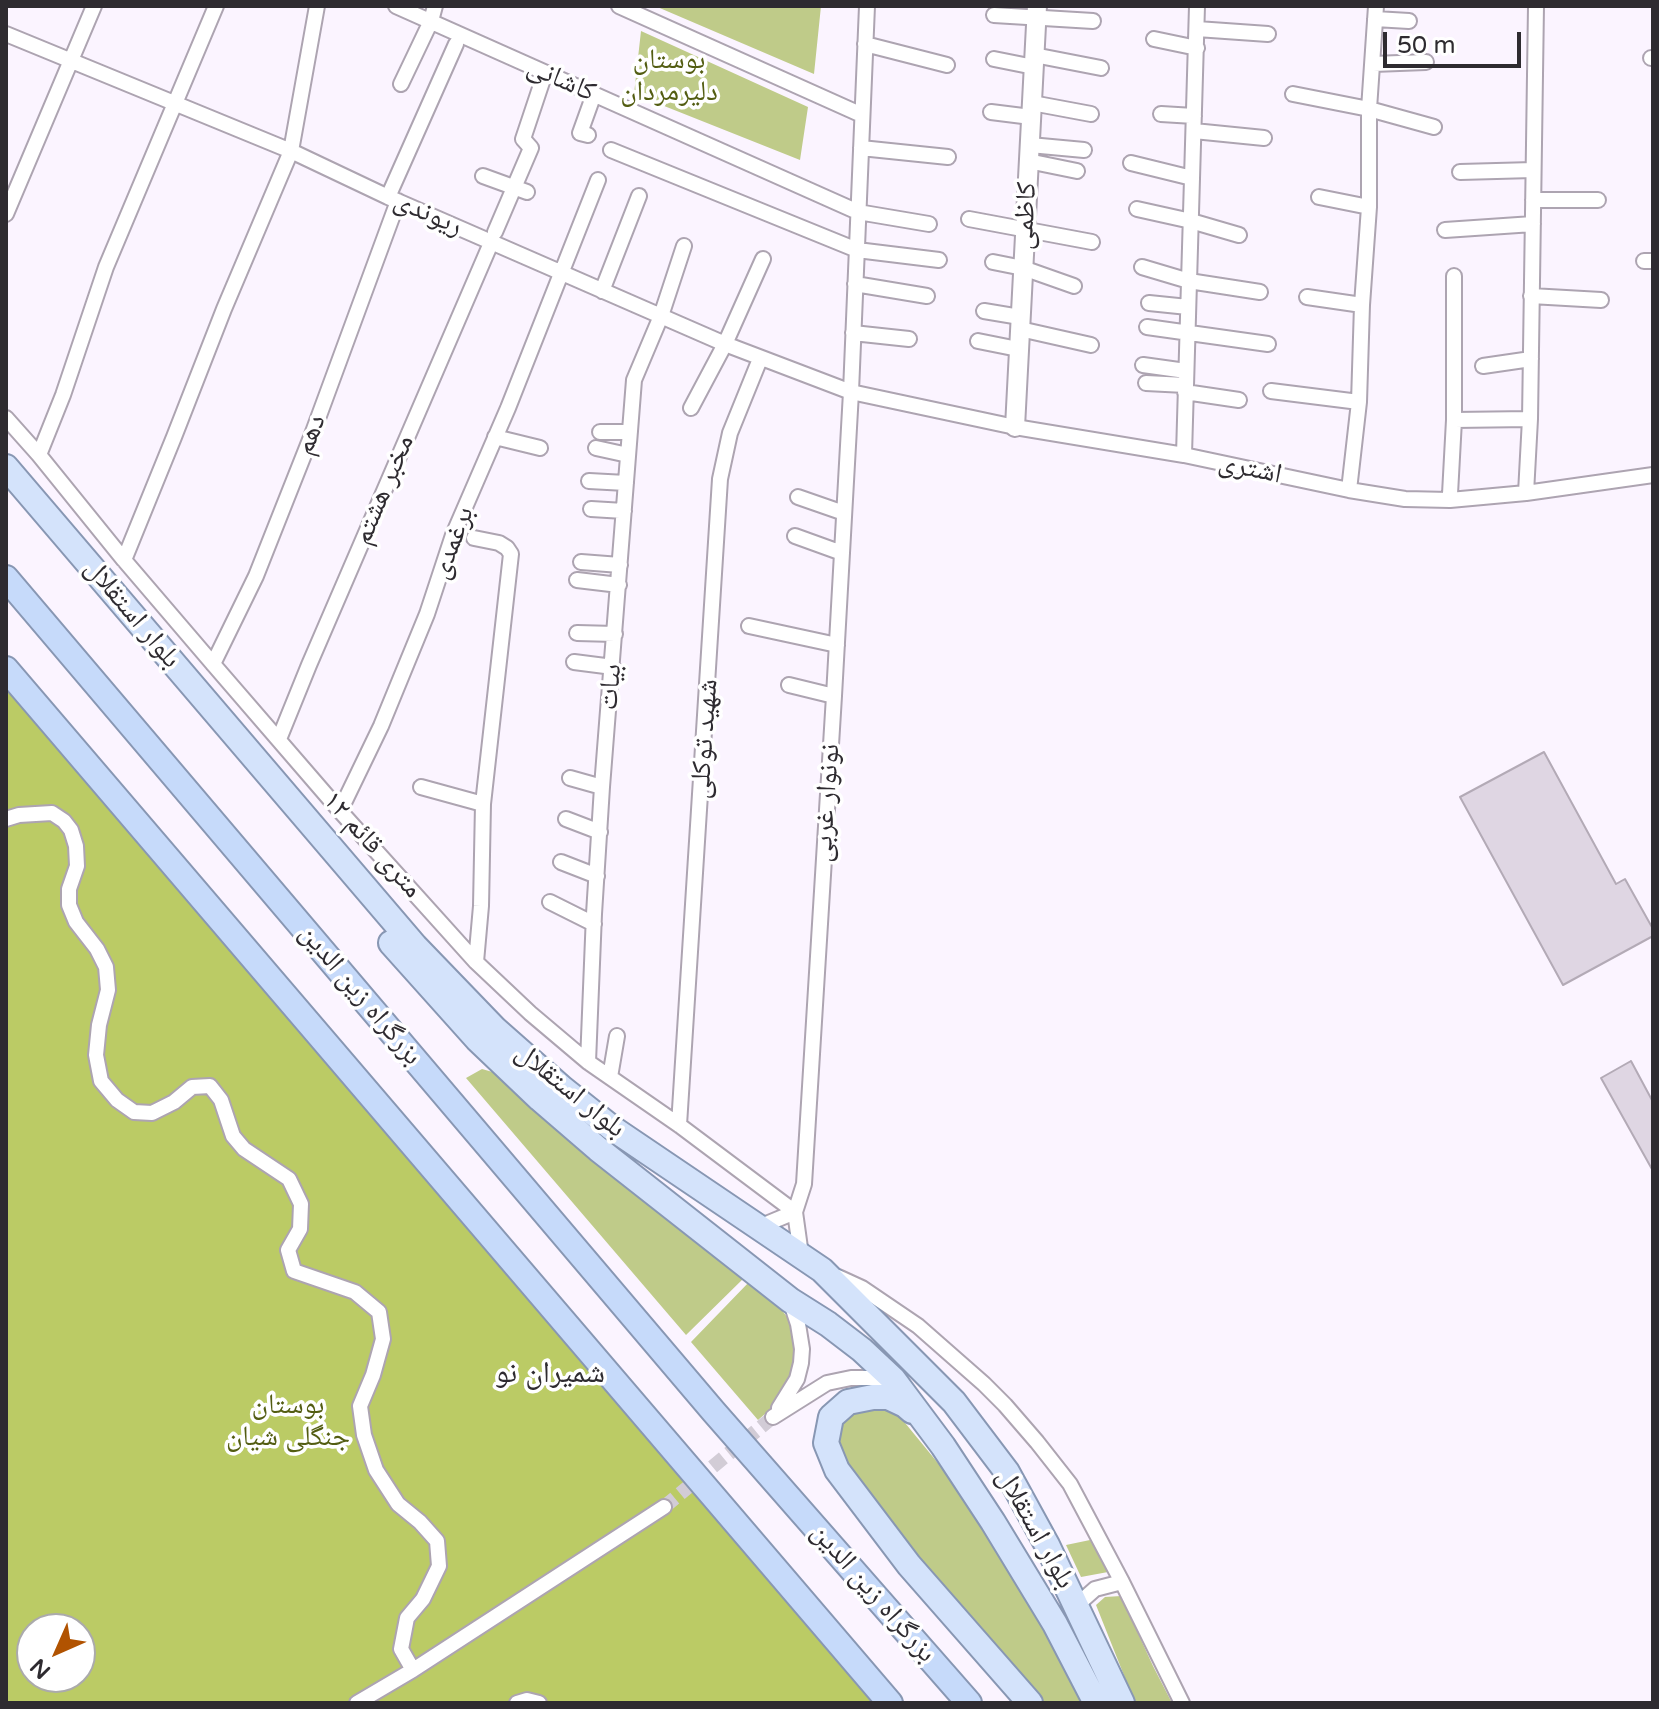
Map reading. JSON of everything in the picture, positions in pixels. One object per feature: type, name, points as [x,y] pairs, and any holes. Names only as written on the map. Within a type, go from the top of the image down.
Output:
[{"type":"highway","name":"بزرگراه زین الدین","points":[[6,578],[714,1412],[969,1703]]},
{"type":"highway","name":"بزرگراه زین الدین","points":[[6,669],[890,1703]]},
{"type":"main road","name":"بلوار استقلال","points":[[6,467],[415,946],[495,1029],[612,1128],[822,1270],[954,1402],[1007,1472],[1077,1605],[1122,1703]]},
{"type":"main road","name":"بلوار استقلال","points":[[6,492],[477,1039],[552,1109],[652,1192],[790,1300],[862,1350],[897,1383],[969,1483],[1055,1624],[1096,1703]]},
{"type":"main road","points":[[652,1192],[646,1181],[646,1173],[658,1165],[667,1165]]},
{"type":"main road","points":[[927,1424],[905,1405],[888,1397],[873,1397],[848,1402],[831,1417],[826,1443],[837,1470],[909,1565],[1030,1703]]},
{"type":"main road","points":[[993,1522],[1011,1534],[1022,1528],[1025,1505]]},
{"type":"street","points":[[6,214],[94,6]]},
{"type":"street","points":[[39,455],[63,395],[106,267],[216,6]]},
{"type":"street","points":[[124,560],[291,151],[317,6]]},
{"type":"street","name":"کاشانی","points":[[396,6],[858,212],[929,224]]},
{"type":"street","points":[[401,84],[435,6]]},
{"type":"street","points":[[619,6],[862,115]]},
{"type":"street","name":"نونوار غربی","points":[[795,1212],[804,1184],[834,696],[851,392],[867,6]]},
{"type":"street","points":[[1184,455],[1197,6]]},
{"type":"street","points":[[1526,493],[1530,419],[1536,6]]},
{"type":"street","points":[[994,15],[1037,12],[1093,21]]},
{"type":"street","name":"کاظمی","points":[[1015,427],[1037,12]]},
{"type":"street","points":[[1349,490],[1359,402],[1369,207],[1369,109],[1376,12],[1409,21]]},
{"type":"street","points":[[1197,29],[1268,34]]},
{"type":"street","name":"ریوندی","points":[[6,34],[291,151],[393,199],[493,238],[562,273],[760,359],[851,392]]},
{"type":"street","points":[[1154,39],[1197,48]]},
{"type":"street","name":"دهم","points":[[213,664],[256,576],[313,432],[393,199],[456,44]]},
{"type":"street","points":[[865,44],[947,65]]},
{"type":"street","points":[[994,59],[1101,68]]},
{"type":"street","points":[[1373,64],[1426,62]]},
{"type":"street","name":"مخبر هشتم","points":[[279,739],[493,238],[521,190],[531,148],[523,139],[545,73]]},
{"type":"street","points":[[588,135],[580,133],[594,94]]},
{"type":"street","points":[[1293,94],[1369,109],[1434,127]]},
{"type":"street","points":[[991,112],[1031,110],[1091,114]]},
{"type":"street","points":[[1161,114],[1264,138]]},
{"type":"street","points":[[861,148],[948,157]]},
{"type":"street","points":[[611,150],[857,250],[939,260]]},
{"type":"street","points":[[1029,153],[1084,150]]},
{"type":"street","points":[[1029,153],[1077,171]]},
{"type":"street","points":[[1131,163],[1192,178]]},
{"type":"street","points":[[1460,172],[1533,170]]},
{"type":"street","points":[[483,176],[521,190]]},
{"type":"street","name":"برغمدی","points":[[340,811],[381,726],[427,614],[453,535],[598,180]]},
{"type":"street","points":[[602,291],[639,196]]},
{"type":"street","points":[[1319,197],[1369,207]]},
{"type":"street","points":[[1533,200],[1598,200]]},
{"type":"street","points":[[1137,209],[1239,235]]},
{"type":"street","points":[[969,219],[1092,242]]},
{"type":"street","points":[[1445,230],[1533,224]]},
{"type":"street","name":"بیات","points":[[588,1062],[602,787],[634,380],[661,316],[684,246]]},
{"type":"street","points":[[691,408],[725,344],[763,259]]},
{"type":"street","points":[[993,262],[1023,268],[1074,286]]},
{"type":"street","points":[[1142,267],[1189,281],[1260,292]]},
{"type":"street","points":[[1450,494],[1454,420],[1454,276]]},
{"type":"street","points":[[855,284],[927,296]]},
{"type":"street","points":[[1531,296],[1601,300]]},
{"type":"street","points":[[1307,297],[1362,305]]},
{"type":"street","points":[[1149,303],[1188,307]]},
{"type":"street","points":[[984,311],[1091,345]]},
{"type":"street","points":[[1147,327],[1268,344]]},
{"type":"street","points":[[853,333],[909,339]]},
{"type":"street","points":[[978,341],[1018,349]]},
{"type":"street","name":"شهید توکلی","points":[[679,1125],[720,479],[730,433],[760,359]]},
{"type":"street","points":[[1483,366],[1531,359]]},
{"type":"street","points":[[1143,365],[1239,400]]},
{"type":"street","points":[[1146,383],[1185,382]]},
{"type":"street","points":[[1271,391],[1359,402]]},
{"type":"street","name":"اشتری","points":[[851,392],[1015,427],[1184,455],[1405,499],[1450,500],[1526,493],[1653,475]]},
{"type":"street","name":"۱۲ متری قائم","points":[[6,418],[340,811],[476,962],[588,1062],[795,1212]]},
{"type":"street","points":[[1454,420],[1530,419]]},
{"type":"street","points":[[600,432],[630,432]]},
{"type":"street","points":[[495,437],[540,448]]},
{"type":"street","points":[[596,448],[628,455]]},
{"type":"street","points":[[589,481],[626,483]]},
{"type":"street","points":[[798,497],[844,513]]},
{"type":"street","points":[[591,509],[624,511]]},
{"type":"street","points":[[795,536],[842,553]]},
{"type":"street","name":"برغمدی","points":[[474,538],[499,543],[511,554],[483,804],[481,906],[476,962]]},
{"type":"street","points":[[581,562],[620,565]]},
{"type":"street","points":[[577,580],[619,585]]},
{"type":"street","points":[[749,626],[837,645]]},
{"type":"street","points":[[577,633],[615,634]]},
{"type":"street","points":[[574,662],[613,667]]},
{"type":"street","points":[[789,685],[834,696]]},
{"type":"street","points":[[570,778],[602,787]]},
{"type":"street","points":[[421,787],[483,804]]},
{"type":"street","points":[[6,819],[52,813],[71,830],[77,866],[69,889],[69,905],[76,922],[97,949],[106,967],[108,990],[99,1025],[96,1055],[101,1081],[117,1100],[134,1112],[152,1113],[174,1102],[192,1087],[210,1086],[221,1100],[233,1136],[244,1149],[289,1179],[301,1204],[300,1229],[288,1250],[294,1271],[355,1292],[379,1312],[383,1339],[360,1406],[364,1435],[376,1470],[398,1504],[437,1541],[439,1566],[423,1599],[407,1618],[401,1649],[413,1670]]},
{"type":"street","points":[[566,819],[600,832]]},
{"type":"street","points":[[561,862],[597,876]]},
{"type":"street","points":[[550,902],[594,924]]},
{"type":"street","points":[[610,1077],[617,1036]]},
{"type":"street","points":[[759,1227],[795,1212],[801,1255]]},
{"type":"street","points":[[822,1270],[862,1288],[918,1326],[1005,1405],[1070,1484],[1182,1703]]},
{"type":"street","points":[[790,1300],[798,1324],[801,1363],[797,1379],[773,1417],[827,1383],[851,1378],[897,1383]]},
{"type":"street","points":[[357,1703],[664,1507]]},
{"type":"street","points":[[1077,1605],[1095,1589],[1122,1582]]},
{"type":"street","points":[[517,1703],[527,1700],[539,1703]]},
{"type":"green space","points":[[655,6],[821,6],[814,74]]},
{"type":"green space","name":"بوستان دلیرمردان","points":[[641,31],[808,107],[800,160],[634,94]]},
{"type":"green space","name":"بوستان جنگلی شیان","points":[[6,664],[888,1703],[6,1703]]},
{"type":"green space","points":[[482,1069],[503,1075],[745,1277],[686,1335],[466,1078]]},
{"type":"green space","points":[[750,1281],[787,1317],[795,1346],[791,1375],[784,1391],[773,1407],[758,1420],[691,1342]]},
{"type":"green space","points":[[892,1407],[966,1502],[1027,1597],[1084,1703],[1042,1703],[907,1550],[861,1490],[835,1443],[838,1424],[851,1410]]},
{"type":"green space","points":[[1090,1540],[1108,1572],[1081,1577],[1066,1545]]},
{"type":"green space","points":[[1121,1596],[1172,1703],[1135,1703],[1096,1605],[1105,1597]]},
{"type":"building","points":[[1544,752],[1616,884],[1625,879],[1653,929],[1653,936],[1563,985],[1460,797]]},
{"type":"building","points":[[1631,1061],[1653,1102],[1653,1171],[1601,1078]]},
{"type":"tunnel","points":[[664,1507],[773,1417]]},
{"type":"district","name":"شمیران نو","points":[[550,1374]]}]
